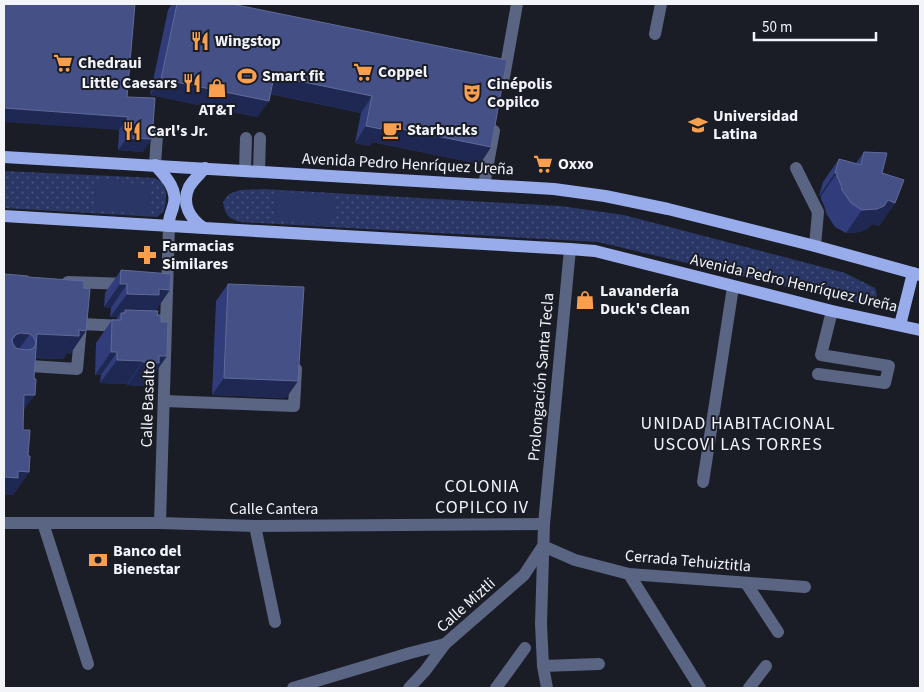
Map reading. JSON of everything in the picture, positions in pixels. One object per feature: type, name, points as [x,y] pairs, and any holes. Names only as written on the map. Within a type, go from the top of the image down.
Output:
[{"type":"main road","name":"Avenida Pedro Henríquez Ureña","points":[[4,156],[554,189],[605,196],[668,209],[916,274]]},
{"type":"main road","points":[[155,166],[168,179],[174,193],[175,200],[168,220],[169,226]]},
{"type":"main road","points":[[204,228],[193,220],[189,214],[186,201],[189,188],[205,168]]},
{"type":"main road","name":"Avenida Pedro Henríquez Ureña","points":[[4,216],[595,251],[832,311],[920,330]]},
{"type":"main road","points":[[900,325],[916,274]]},
{"type":"street","points":[[501,92],[517,4]]},
{"type":"street","points":[[655,34],[661,4]]},
{"type":"street","points":[[484,185],[496,121]]},
{"type":"street","points":[[155,166],[157,135]]},
{"type":"street","points":[[241,170],[242,138]]},
{"type":"street","points":[[259,171],[260,138]]},
{"type":"street","points":[[796,168],[818,212],[815,246]]},
{"type":"street","name":"Calle Basalto","points":[[160,523],[169,226]]},
{"type":"street","name":"Prolongación Santa Tecla","points":[[547,688],[543,666],[541,624],[544,524],[570,249]]},
{"type":"street","points":[[56,281],[83,286],[137,284]]},
{"type":"street","points":[[703,482],[733,286]]},
{"type":"street","points":[[818,374],[885,383],[889,366],[822,355],[832,311]]},
{"type":"street","points":[[30,366],[77,370],[81,320],[135,326]]},
{"type":"street","points":[[153,327],[166,327]]},
{"type":"street","points":[[164,401],[294,406],[297,361]]},
{"type":"street","name":"Calle Cantera","points":[[4,523],[160,523],[255,526],[544,524]]},
{"type":"street","points":[[43,523],[88,664]]},
{"type":"street","points":[[255,526],[275,622]]},
{"type":"street","name":"Cerrada Tehuiztitla","points":[[544,546],[575,560],[629,574],[805,587]]},
{"type":"street","name":"Calle Miztli","points":[[409,688],[446,644],[524,575],[544,546]]},
{"type":"street","points":[[629,574],[700,688]]},
{"type":"street","points":[[746,583],[778,632]]},
{"type":"street","points":[[293,688],[446,644]]},
{"type":"street","points":[[496,688],[526,648]]},
{"type":"street","points":[[543,666],[599,664]]},
{"type":"street","points":[[749,688],[766,666]]},
{"type":"shaded area","points":[[4,171],[155,178],[162,182],[166,191],[166,202],[164,211],[157,217],[4,208]]},
{"type":"shaded area","points":[[97,180],[150,185],[148,214],[94,210]]},
{"type":"shaded area","points":[[264,189],[560,206],[624,215],[845,273],[875,288],[877,295],[875,300],[869,303],[856,303],[598,242],[240,222],[226,213],[223,202],[229,194],[240,190]]},
{"type":"shaded area","points":[[281,192],[330,195],[334,199],[333,221],[329,224],[277,221],[274,218],[276,194]]},
{"type":"building","name":"Chedraui","points":[[4,4],[135,4],[127,97],[155,98],[152,139],[127,138],[128,117],[4,108]]},
{"type":"building","points":[[177,4],[232,4],[507,60],[491,147],[382,125],[381,129],[366,126],[372,96],[274,76],[269,101],[161,79]]},
{"type":"building","points":[[864,152],[887,153],[882,173],[904,180],[895,203],[888,200],[884,206],[877,209],[862,210],[851,203],[842,190],[837,173],[835,173],[839,159],[861,165]]},
{"type":"building","points":[[121,270],[171,274],[170,290],[159,289],[159,295],[127,294],[127,284],[120,284]]},
{"type":"building","points":[[4,274],[84,281],[84,288],[90,289],[86,331],[79,330],[79,336],[37,334],[34,379],[36,379],[35,395],[24,395],[23,430],[30,430],[29,472],[18,471],[18,478],[4,477]],"holes":[[[17,334],[30,334],[36,342],[35,346],[27,350],[16,348],[12,339]]]},
{"type":"building","points":[[228,284],[304,287],[298,381],[224,378]]},
{"type":"building","points":[[125,310],[158,311],[157,315],[161,315],[161,322],[168,322],[167,356],[159,356],[159,363],[117,360],[117,352],[111,352],[112,320],[121,320],[121,313],[125,313]]},
{"type":"place","name":"Wingstop","points":[[200,41]]},
{"type":"place","name":"Chedraui","points":[[63,63]]},
{"type":"place","name":"Coppel","points":[[363,72]]},
{"type":"place","name":"Smart fit","points":[[247,76]]},
{"type":"place","name":"Little Caesars","points":[[192,83]]},
{"type":"place","name":"AT&T","points":[[217,88]]},
{"type":"place","name":"Cinépolis Copilco","points":[[472,93]]},
{"type":"place","name":"Universidad Latina","points":[[698,125]]},
{"type":"place","name":"Starbucks","points":[[392,130]]},
{"type":"place","name":"Carl's Jr.","points":[[132,131]]},
{"type":"place","name":"Oxxo","points":[[543,164]]},
{"type":"place","name":"Farmacias Similares","points":[[147,255]]},
{"type":"place","name":"Lavandería Duck's Clean","points":[[585,300]]},
{"type":"place","name":"Banco del Bienestar","points":[[98,560]]},
{"type":"district","name":"UNIDAD HABITACIONAL USCOVI LAS TORRES","points":[[738,433]]},
{"type":"district","name":"COLONIA COPILCO IV","points":[[482,496]]}]
